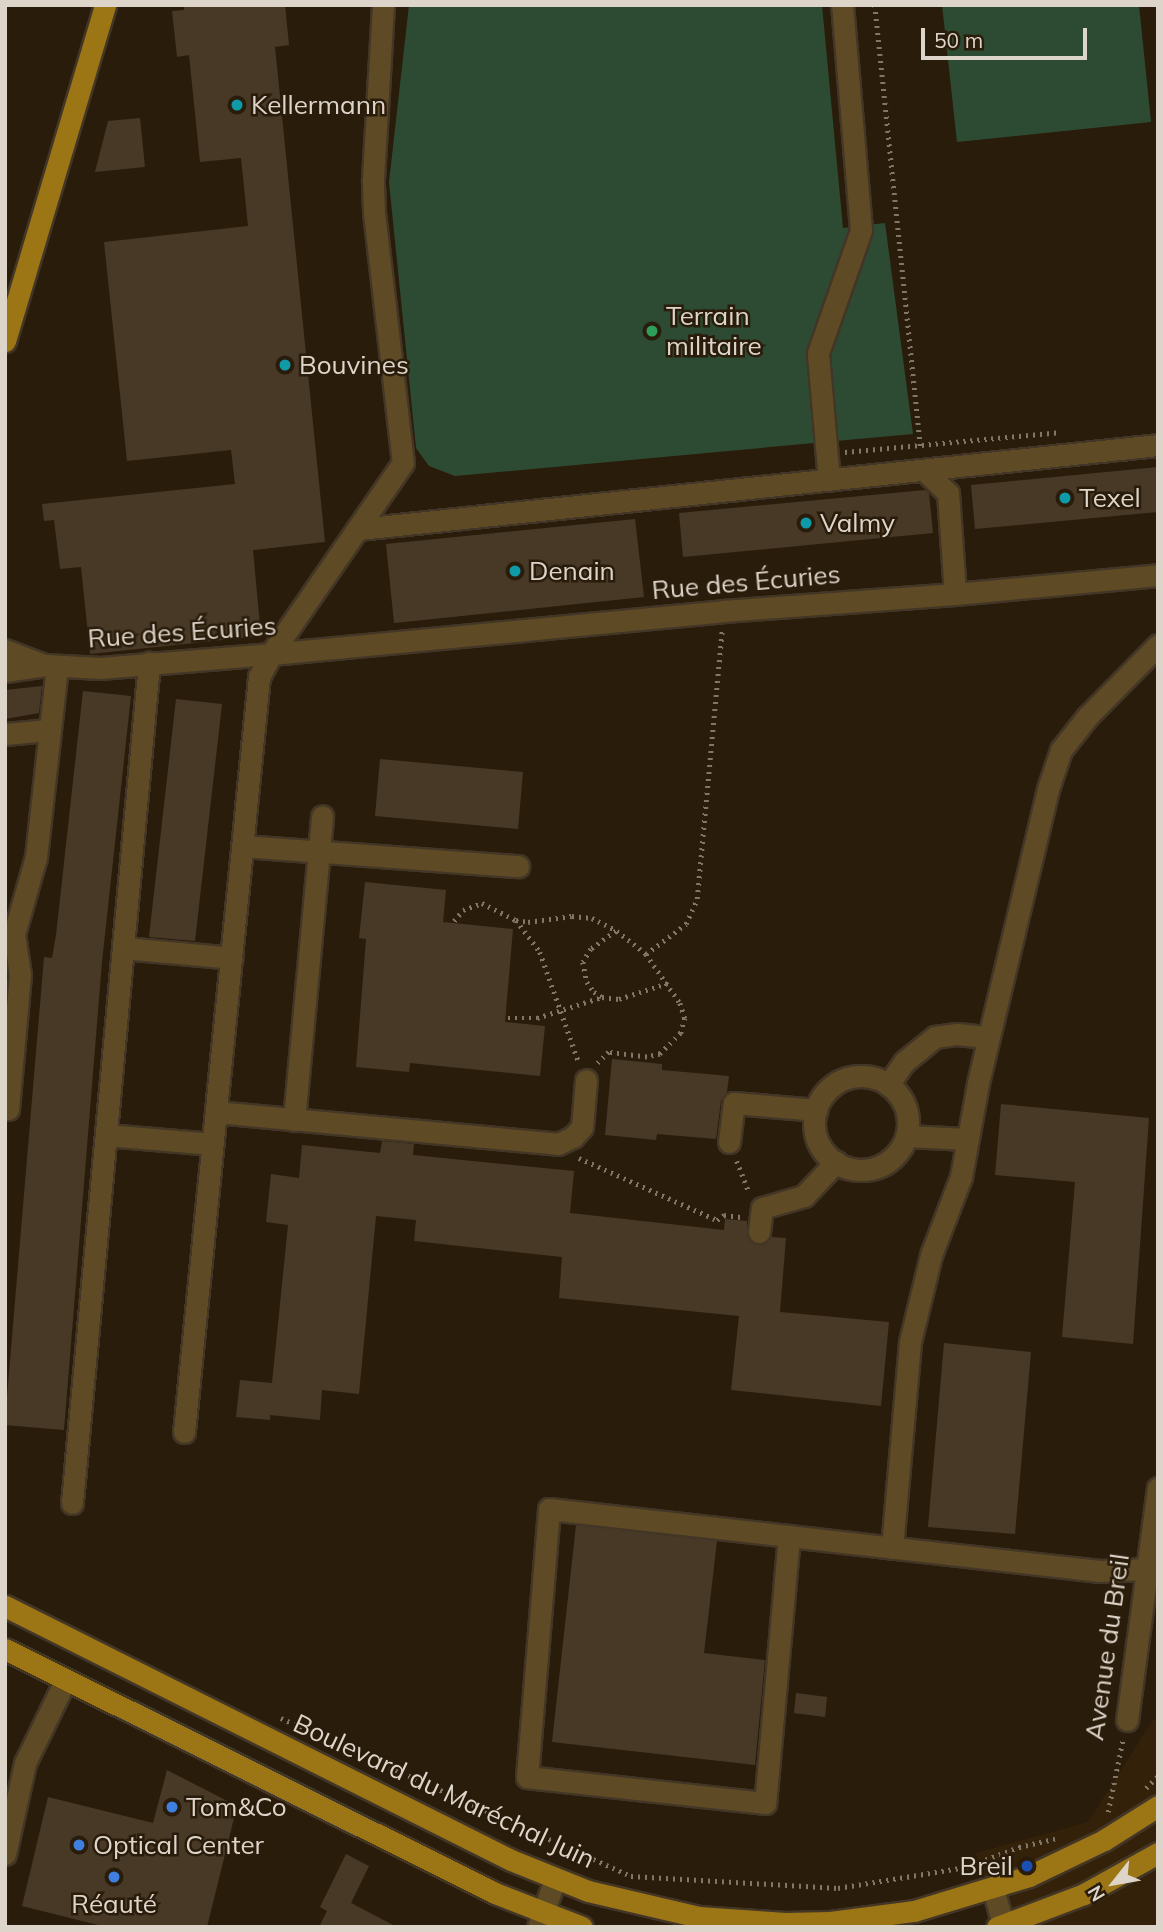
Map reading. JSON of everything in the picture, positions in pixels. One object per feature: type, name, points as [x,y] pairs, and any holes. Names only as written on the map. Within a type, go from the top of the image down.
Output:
[{"type":"main road","points":[[5,341],[105,5]]},
{"type":"main road","name":"Boulevard du Maréchal Juin","points":[[5,1606],[139,1675],[555,1879],[655,1909],[699,1917],[785,1923],[873,1918],[914,1911],[993,1889],[1084,1851],[1158,1806]]},
{"type":"main road","points":[[5,1649],[483,1886],[540,1920],[582,1927]]},
{"type":"main road","points":[[1001,1926],[1084,1894],[1158,1853]]},
{"type":"street","points":[[184,1432],[259,677],[271,654],[403,463],[374,202],[383,5]]},
{"type":"street","points":[[830,480],[818,352],[860,230],[842,5]]},
{"type":"street","points":[[359,530],[1158,445]]},
{"type":"street","points":[[925,471],[948,493],[955,594]]},
{"type":"street","name":"Rue des Écuries","points":[[5,671],[52,666],[100,668],[271,654],[723,611],[955,594],[1158,575]]},
{"type":"street","points":[[892,1548],[910,1342],[920,1291],[961,1177],[988,1037],[1048,789],[1061,750],[1087,717],[1158,645]]},
{"type":"street","name":"Rue des Écuries","points":[[5,650],[52,666]]},
{"type":"street","points":[[72,1503],[149,663]]},
{"type":"street","points":[[6,1113],[20,975],[14,934],[36,857],[52,666]]},
{"type":"street","points":[[5,734],[48,730]]},
{"type":"street","points":[[294,1120],[322,816]]},
{"type":"street","points":[[243,846],[518,866]]},
{"type":"street","points":[[123,948],[232,958]]},
{"type":"street","points":[[888,1084],[904,1062],[934,1037],[957,1034],[988,1037]]},
{"type":"street","points":[[874,1078],[888,1084],[899,1095],[906,1109],[906,1136],[897,1154],[885,1164],[870,1170],[854,1170],[836,1162],[819,1143],[815,1128],[817,1110],[831,1087],[844,1079],[874,1078]]},
{"type":"street","points":[[216,1112],[558,1144],[573,1137],[582,1128],[586,1080]]},
{"type":"street","points":[[729,1142],[734,1103],[817,1110]]},
{"type":"street","points":[[106,1135],[213,1144]]},
{"type":"street","points":[[906,1136],[967,1139]]},
{"type":"street","points":[[761,1220],[804,1196],[836,1162]]},
{"type":"street","name":"Avenue du Breil","points":[[1127,1720],[1158,1488]]},
{"type":"street","points":[[789,1536],[765,1803],[527,1777],[549,1509],[789,1536],[892,1548],[1100,1571],[1147,1569]]},
{"type":"street","points":[[5,1854],[25,1763],[66,1679]]},
{"type":"street","points":[[540,1920],[555,1879]]},
{"type":"street","points":[[993,1889],[1001,1926]]},
{"type":"path","points":[[875,5],[920,445],[925,471]]},
{"type":"path","points":[[826,454],[1065,431]]},
{"type":"path","points":[[646,954],[686,924],[697,899],[723,611]]},
{"type":"path","points":[[454,920],[463,910],[482,903],[516,920],[528,922],[572,916],[592,918],[617,931],[646,954],[668,983],[685,1018],[681,1032],[660,1055],[647,1057],[609,1052],[586,1080]]},
{"type":"path","points":[[516,920],[540,952],[586,1080]]},
{"type":"path","points":[[603,997],[587,982],[583,962],[591,949],[617,931]]},
{"type":"path","points":[[508,1017],[537,1018],[603,997],[619,999],[668,983]]},
{"type":"path","points":[[558,1144],[585,1161],[717,1220],[724,1215],[761,1220],[729,1142]]},
{"type":"path","points":[[274,1715],[631,1876],[838,1888],[966,1867],[1019,1847],[1058,1838]]},
{"type":"path","name":"Avenue du Breil","points":[[1108,1813],[1127,1720]]},
{"type":"path","points":[[1139,1794],[1158,1776]]},
{"type":"shaded area","points":[[1158,1719],[1158,1927],[994,1927],[976,1853],[1088,1822],[1153,1720]]},
{"type":"green space","name":"Terrain militaire","points":[[409,5],[822,5],[843,228],[885,223],[913,434],[455,476],[429,466],[416,448],[389,182]]},
{"type":"green space","points":[[942,5],[1139,5],[1151,122],[957,142]]},
{"type":"building","points":[[184,5],[285,5],[289,45],[275,47],[325,542],[253,550],[261,636],[90,654],[81,567],[60,569],[54,520],[44,521],[42,504],[235,484],[231,450],[127,461],[104,242],[248,226],[241,158],[200,162],[189,55],[177,57],[172,11],[184,10]]},
{"type":"building","points":[[140,118],[145,167],[95,172],[108,121]]},
{"type":"building","name":"Texel","points":[[1158,467],[1158,512],[975,529],[971,485]]},
{"type":"building","name":"Valmy","points":[[925,490],[929,493],[933,533],[683,557],[679,513]]},
{"type":"building","name":"Denain","points":[[635,519],[644,597],[394,623],[386,544]]},
{"type":"building","points":[[42,686],[39,713],[5,719],[5,690]]},
{"type":"building","points":[[83,691],[131,696],[102,962],[64,1430],[5,1425],[5,1420],[44,957],[52,958],[56,935]]},
{"type":"building","points":[[176,699],[222,704],[195,941],[149,937]]},
{"type":"building","points":[[380,759],[523,772],[518,829],[375,816]]},
{"type":"building","points":[[365,882],[446,890],[443,922],[513,929],[505,1022],[545,1026],[540,1076],[410,1063],[409,1072],[356,1067],[366,939],[359,938]]},
{"type":"building","points":[[612,1059],[662,1064],[662,1070],[729,1076],[727,1092],[721,1101],[716,1139],[657,1134],[656,1140],[605,1135]]},
{"type":"building","points":[[1001,1104],[1149,1118],[1133,1344],[1062,1337],[1075,1182],[995,1175]]},
{"type":"building","points":[[382,1141],[414,1144],[413,1155],[574,1171],[570,1213],[724,1230],[725,1219],[747,1221],[747,1236],[752,1243],[763,1244],[771,1237],[786,1238],[780,1312],[889,1322],[881,1406],[731,1390],[739,1316],[559,1298],[562,1257],[414,1241],[416,1220],[376,1216],[359,1394],[322,1390],[320,1420],[270,1415],[270,1420],[236,1417],[240,1380],[272,1383],[288,1225],[266,1222],[271,1174],[299,1178],[302,1145],[380,1153]]},
{"type":"building","points":[[944,1343],[1031,1352],[1015,1534],[928,1527]]},
{"type":"building","points":[[576,1525],[717,1541],[704,1653],[765,1660],[755,1765],[552,1742]]},
{"type":"building","points":[[796,1693],[827,1697],[825,1717],[794,1713]]},
{"type":"building","points":[[167,1770],[237,1806],[207,1927],[106,1927],[22,1906],[48,1797],[153,1823]]},
{"type":"building","points":[[346,1854],[369,1866],[351,1903],[397,1927],[319,1927],[327,1911],[320,1907]]},
{"type":"place","name":"Kellermann","points":[[237,105]]},
{"type":"place","name":"Terrain militaire","points":[[652,331]]},
{"type":"place","name":"Bouvines","points":[[285,365]]},
{"type":"place","name":"Texel","points":[[1065,498]]},
{"type":"place","name":"Valmy","points":[[806,523]]},
{"type":"place","name":"Denain","points":[[515,571]]},
{"type":"place","name":"Tom&Co","points":[[172,1807]]},
{"type":"place","name":"Optical Center","points":[[79,1845]]},
{"type":"place","name":"Breil","points":[[1027,1866]]},
{"type":"place","name":"Réauté","points":[[114,1877]]}]
